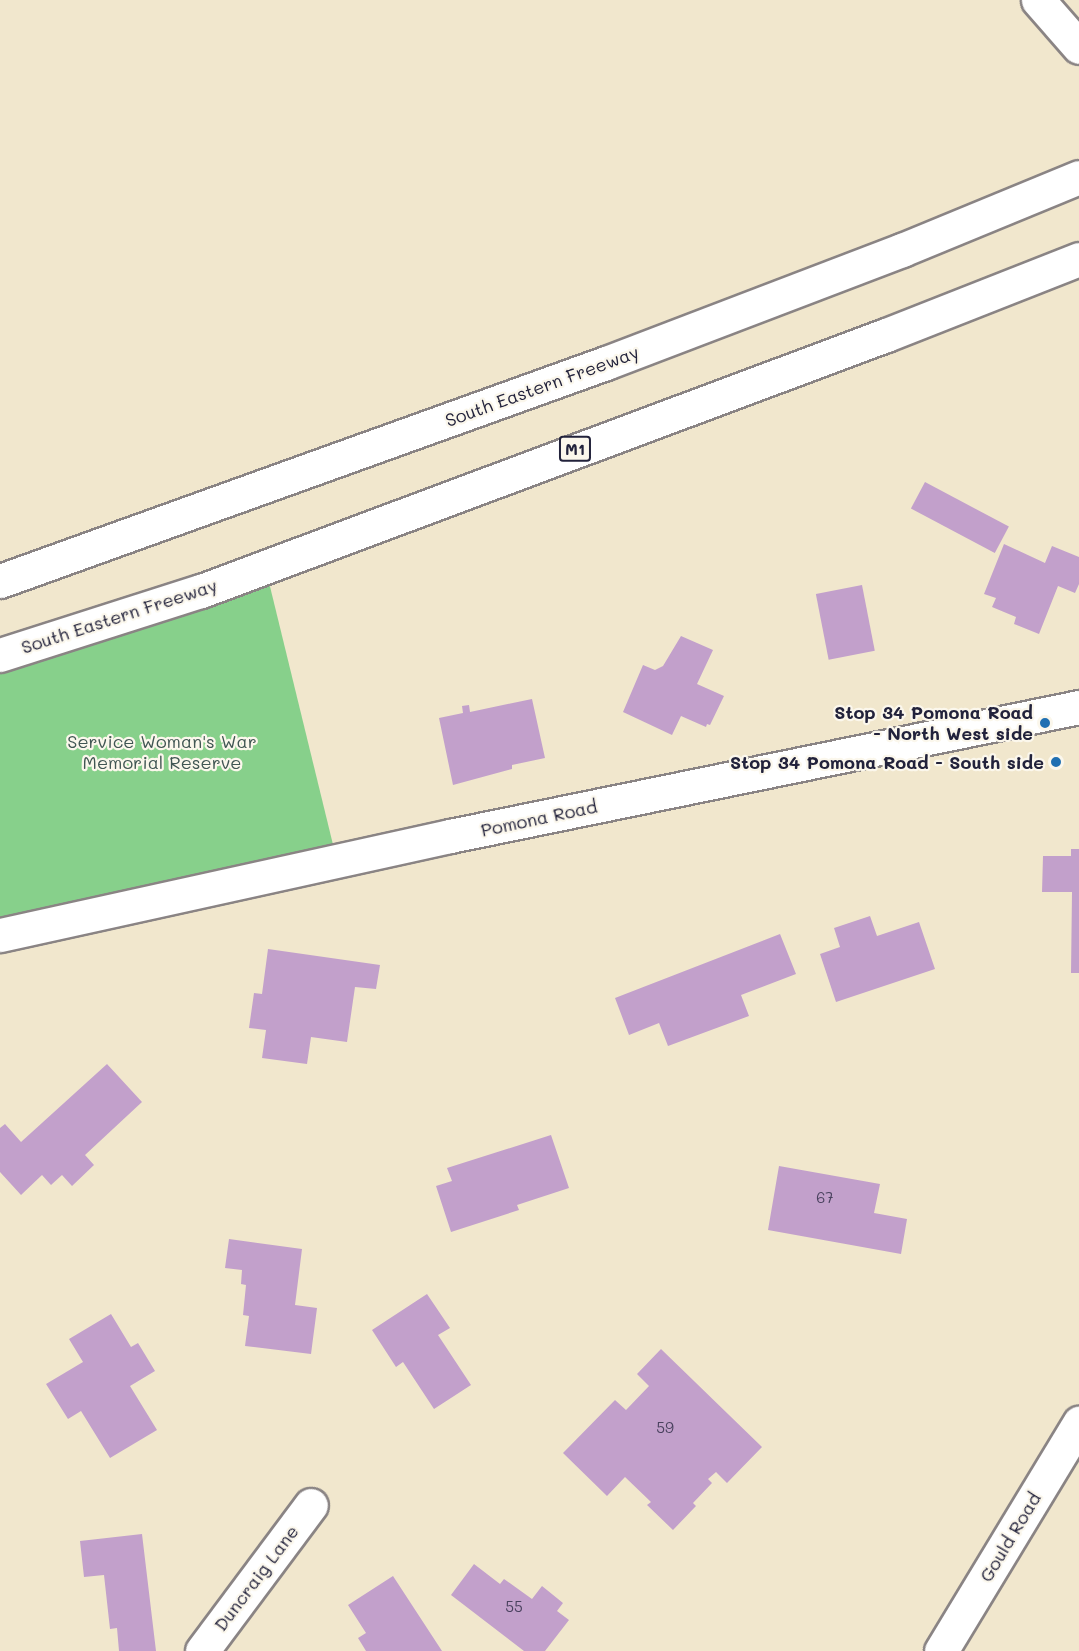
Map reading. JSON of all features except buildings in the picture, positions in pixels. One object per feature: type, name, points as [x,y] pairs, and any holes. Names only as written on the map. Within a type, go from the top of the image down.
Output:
[{"type":"main road","points":[[1038,0],[1079,47]]},
{"type":"main road","name":"South Eastern Freeway","points":[[0,581],[606,363],[902,250],[1079,177]]},
{"type":"main road","name":"South Eastern Freeway","points":[[0,655],[201,591],[886,335],[1079,259]]},
{"type":"main road","name":"Pomona Road","points":[[0,935],[450,836],[1079,707]]},
{"type":"main road","name":"Gould Road","points":[[941,1651],[1079,1423]]},
{"type":"main road","name":"Duncraig Lane","points":[[202,1651],[311,1505]]},
{"type":"green space","name":"Service Woman's War Memorial Reserve","points":[[265,566],[337,861],[0,932],[0,655]]},
{"type":"place","name":"Stop 34 Pomona Road - North West side","points":[[1045,723]]},
{"type":"place","name":"Stop 34 Pomona Road - South side","points":[[1056,762]]}]
